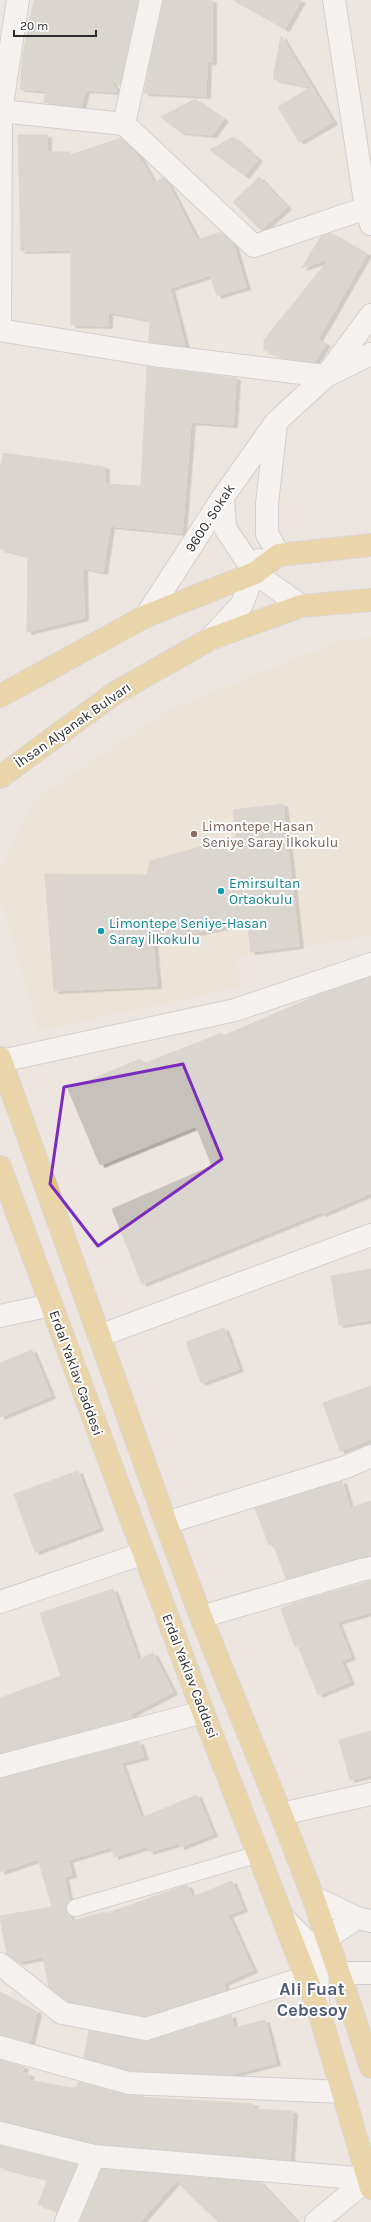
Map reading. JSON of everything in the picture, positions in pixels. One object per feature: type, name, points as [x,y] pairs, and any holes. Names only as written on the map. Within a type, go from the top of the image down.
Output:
[{"type":"main road","points":[[0,696],[146,616],[255,573],[279,555],[371,545]]},
{"type":"main road","name":"İhsan Alyanak Bulvarı","points":[[0,777],[115,693],[210,639],[301,606],[371,600]]},
{"type":"main road","points":[[1,1060],[166,1523],[201,1617],[313,1897],[322,1945],[339,1973],[371,2067]]},
{"type":"main road","name":"Erdal Yaklav Caddesi","points":[[0,1167],[203,1712],[307,1977],[344,2092],[370,2183]]},
{"type":"street","points":[[18,0],[1,111],[0,330],[153,355],[326,376],[371,354]]},
{"type":"street","points":[[124,124],[151,0]]},
{"type":"street","points":[[1,111],[124,124],[254,246],[368,216],[334,0]]},
{"type":"street","points":[[326,376],[371,315]]},
{"type":"street","name":"9600. Sokak","points":[[146,616],[223,497],[276,422],[326,376]]},
{"type":"street","points":[[210,639],[242,604],[255,573],[267,534],[267,504],[276,422]]},
{"type":"street","points":[[223,497],[225,528],[255,573],[301,606]]},
{"type":"street","points":[[267,534],[279,555]]},
{"type":"street","points":[[1,1060],[235,1010],[371,964]]},
{"type":"street","points":[[99,1336],[371,1235]]},
{"type":"street","points":[[0,1316],[51,1305]]},
{"type":"street","points":[[166,1523],[346,1466],[371,1456]]},
{"type":"street","points":[[0,1602],[144,1553]]},
{"type":"street","points":[[201,1617],[371,1568]]},
{"type":"street","points":[[0,1766],[203,1712]]},
{"type":"street","points":[[281,1814],[371,1794]]},
{"type":"street","points":[[313,1897],[364,1920]]},
{"type":"street","points":[[285,1920],[322,1945]]},
{"type":"street","points":[[322,1945],[364,1920]]},
{"type":"street","points":[[318,2008],[322,1945]]},
{"type":"street","points":[[0,1964],[62,2013],[146,2029],[307,1977]]},
{"type":"street","points":[[339,1973],[371,1973]]},
{"type":"street","points":[[0,2047],[129,2083],[344,2092]]},
{"type":"street","points":[[0,2134],[94,2156],[370,2183]]},
{"type":"street","points":[[66,2222],[94,2156]]},
{"type":"street","points":[[316,2222],[370,2183]]},
{"type":"lane","points":[[75,1908],[259,1854]]},
{"type":"highlighted area","points":[[183,1064],[222,1159],[98,1246],[50,1184],[64,1087]]},
{"type":"shaded area","name":"Limontepe Hasan Seniye Saray İlkokulu","points":[[371,637],[371,936],[236,957],[241,987],[38,1031],[0,896],[0,870],[35,798],[171,709],[338,641]]},
{"type":"building","points":[[34,0],[138,0],[120,86],[109,77],[117,92],[85,90],[81,107],[44,102],[46,91],[20,89],[23,54]]},
{"type":"building","points":[[163,0],[212,0],[212,62],[207,62],[206,96],[144,93]]},
{"type":"building","points":[[233,0],[301,0],[285,29]]},
{"type":"building","points":[[281,36],[333,122],[299,142],[278,107],[311,87],[273,79]]},
{"type":"building","points":[[195,99],[224,119],[212,135],[180,132],[161,117]]},
{"type":"building","points":[[18,135],[47,135],[47,152],[70,152],[70,155],[121,138],[139,156],[154,183],[163,178],[167,182],[197,240],[221,232],[233,243],[246,287],[217,296],[210,275],[170,288],[185,346],[149,342],[150,320],[108,312],[108,326],[71,325],[71,250],[21,251]]},
{"type":"building","points":[[233,137],[258,159],[245,176],[210,150]]},
{"type":"building","points":[[259,177],[287,207],[261,230],[233,202]]},
{"type":"building","points":[[331,233],[367,254],[318,339],[326,344],[314,362],[282,358],[264,350],[264,340],[329,259],[302,268],[321,236]]},
{"type":"building","points":[[147,367],[236,378],[233,425],[191,422],[182,533],[110,526],[103,572],[83,568],[84,618],[27,632],[28,556],[0,549],[0,471],[3,453],[105,467],[105,484],[141,486]]},
{"type":"building","points":[[283,804],[299,946],[251,952],[247,922],[153,942],[157,986],[54,991],[45,874],[147,875],[150,861],[236,837],[233,810]]},
{"type":"building","points":[[371,977],[371,1193],[322,1214],[321,1212],[142,1284],[112,1209],[212,1166],[196,1126],[100,1165],[68,1089],[140,1059],[143,1064],[222,1033],[223,1036],[316,996]]},
{"type":"building","points":[[371,1269],[371,1320],[339,1325],[331,1276]]},
{"type":"building","points":[[224,1328],[239,1369],[201,1383],[186,1342]]},
{"type":"building","points":[[32,1350],[51,1396],[0,1417],[0,1363]]},
{"type":"building","points":[[371,1386],[371,1439],[340,1451],[323,1403]]},
{"type":"building","points":[[78,1471],[99,1528],[35,1552],[14,1494]]},
{"type":"building","points":[[342,1481],[350,1508],[371,1501],[371,1556],[286,1579],[273,1543],[269,1545],[255,1508]]},
{"type":"building","points":[[371,1581],[371,1612],[337,1622],[351,1657],[341,1661],[350,1682],[318,1695],[298,1646],[295,1647],[281,1609],[294,1603]]},
{"type":"building","points":[[113,1589],[138,1660],[153,1653],[173,1692],[131,1714],[132,1718],[0,1753],[0,1698],[61,1676],[40,1613]]},
{"type":"building","points":[[371,1731],[371,1775],[350,1780],[339,1740]]},
{"type":"building","points":[[139,1742],[144,1757],[121,1763],[141,1818],[197,1795],[213,1834],[180,1847],[179,1843],[149,1852],[148,1846],[114,1857],[111,1847],[68,1860],[72,1875],[64,1877],[69,1901],[66,1905],[66,1911],[73,1921],[105,1912],[105,1914],[187,1885],[192,1897],[232,1881],[243,1909],[228,1915],[253,1970],[224,1983],[225,1990],[145,2016],[67,2001],[49,1987],[43,1957],[18,1962],[7,1954],[0,1918],[0,1916],[52,1907],[38,1859],[0,1872],[0,1778]]},
{"type":"building","points":[[0,1992],[37,2012],[30,2042],[0,2035]]},
{"type":"building","points":[[231,2015],[234,2028],[265,2020],[276,2063],[229,2075],[131,2071],[84,2057],[89,2031],[149,2041]]},
{"type":"building","points":[[0,2060],[24,2067],[22,2072],[30,2075],[28,2080],[72,2088],[77,2087],[78,2082],[126,2095],[143,2096],[139,2097],[254,2104],[253,2109],[293,2111],[290,2160],[96,2144],[0,2121]]},
{"type":"building","points":[[0,2146],[77,2165],[57,2211],[38,2204],[48,2179],[0,2167]]},
{"type":"building","points":[[102,2169],[260,2182],[297,2222],[218,2222],[176,2181],[140,2222],[80,2221]]},
{"type":"place","name":"Limontepe Hasan Seniye Saray İlkokulu","points":[[194,834]]},
{"type":"place","name":"Emirsultan Ortaokulu","points":[[221,891]]},
{"type":"place","name":"Limontepe Seniye-Hasan Saray İlkokulu","points":[[101,931]]},
{"type":"district","name":"Ali Fuat Cebesoy","points":[[312,1999]]}]
